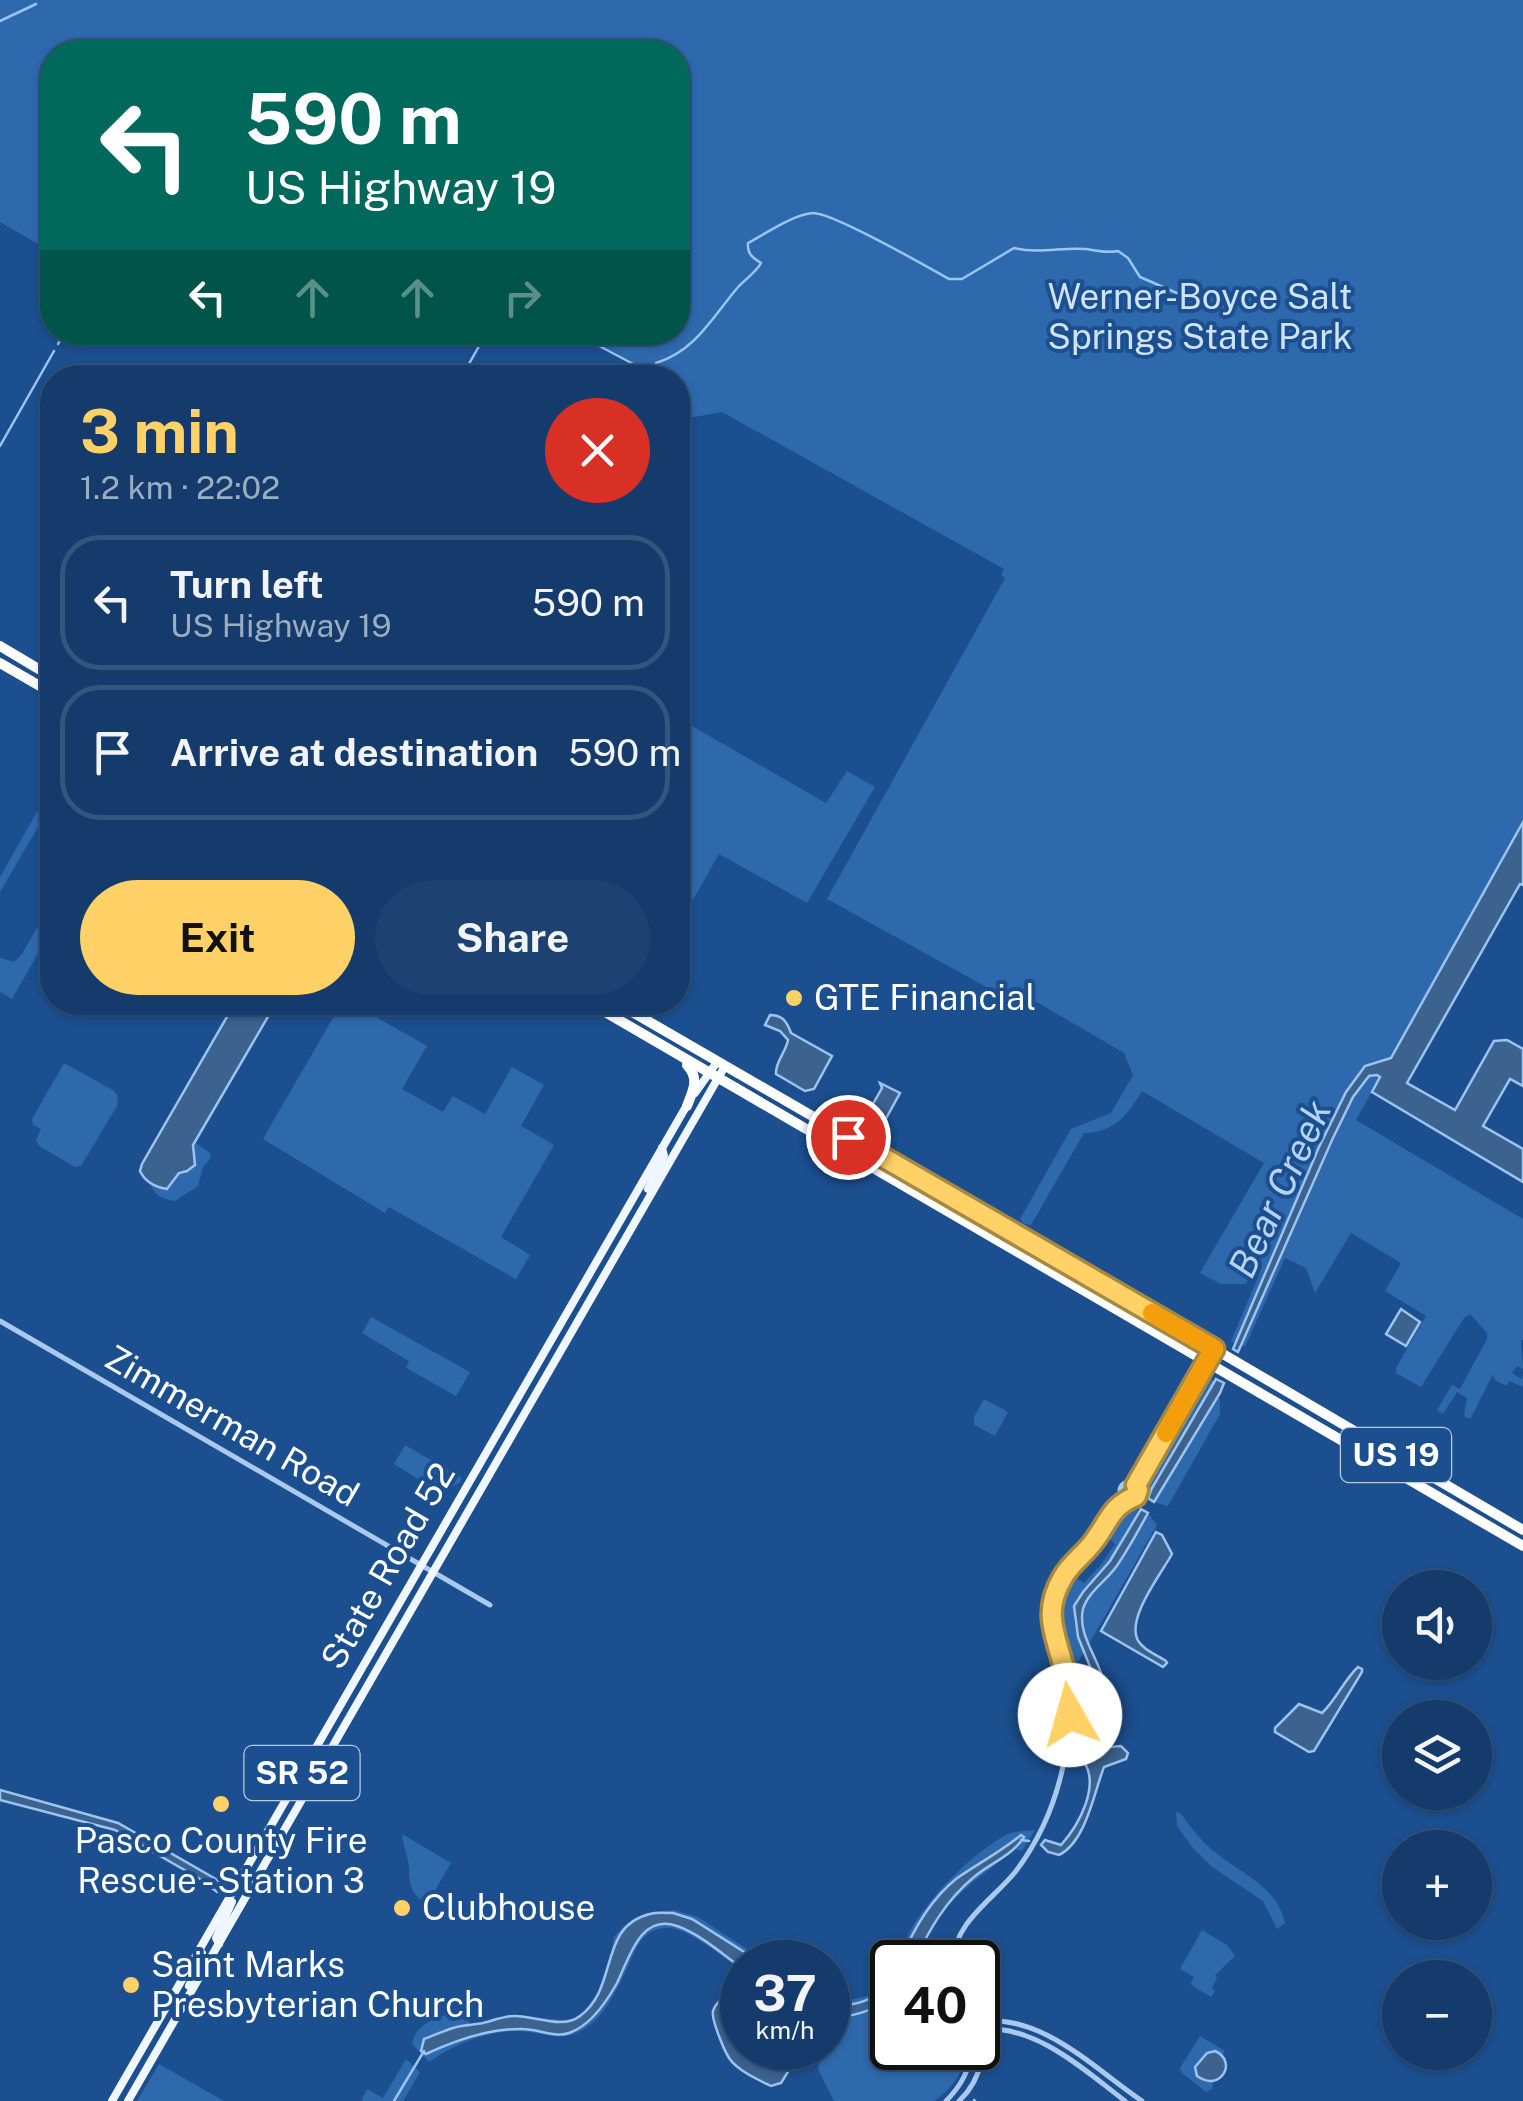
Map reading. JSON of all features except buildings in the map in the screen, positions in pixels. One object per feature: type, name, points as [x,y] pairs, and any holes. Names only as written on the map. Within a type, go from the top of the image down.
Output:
[{"type":"highway","points":[[2,650],[40,671]]},
{"type":"highway","points":[[0,662],[40,686]]},
{"type":"highway","points":[[26,678],[40,678]]},
{"type":"highway","name":"US 19","points":[[610,1015],[1523,1546]]},
{"type":"highway","name":"US 19","points":[[636,1015],[1523,1530]]},
{"type":"highway","points":[[676,1053],[695,1078],[687,1106]]},
{"type":"highway","points":[[822,1138],[834,1139],[865,1154],[878,1154]]},
{"type":"highway","points":[[866,1164],[879,1163],[916,1184],[947,1194]]},
{"type":"highway","points":[[994,1237],[1003,1236],[1082,1280],[1101,1283]]},
{"type":"highway","points":[[1312,1422],[1326,1422],[1382,1455],[1410,1463]]},
{"type":"main road","name":"State Road 52","points":[[112,2101],[662,1148],[687,1106],[721,1064]]},
{"type":"main road","name":"State Road 52","points":[[128,2101],[643,1207],[713,1075]]},
{"type":"main road","points":[[643,1207],[664,1156],[662,1148]]},
{"type":"main road","points":[[218,1944],[216,1938],[246,1870]]},
{"type":"main road","points":[[176,2018],[202,1959],[199,1950]]},
{"type":"street","name":"Zimmerman Road","points":[[0,1321],[490,1605]]},
{"type":"street","points":[[1093,1542],[1122,1486],[1210,1346]]},
{"type":"street","points":[[957,1940],[967,1922],[1016,1871],[1039,1833],[1057,1791],[1068,1739],[1070,1704],[1064,1668],[1051,1629],[1050,1611],[1056,1591],[1064,1573],[1093,1542],[1116,1507],[1137,1495],[1136,1485],[1203,1358]]},
{"type":"street","points":[[1127,1482],[1136,1485]]},
{"type":"street","points":[[1121,1494],[1128,1500]]},
{"type":"street","points":[[1000,2019],[1050,2036],[1142,2101]]},
{"type":"street","points":[[1000,2030],[1032,2038],[1125,2101]]},
{"type":"street","points":[[946,2101],[968,2070]]},
{"type":"street","points":[[959,2101],[979,2070]]},
{"type":"green space","name":"Werner-Boyce Salt Springs State Park","points":[[0,0],[1523,0],[1523,822],[1391,1059],[1365,1066],[1346,1092],[1235,1343],[1231,1341],[1259,1275],[1253,1271],[1246,1284],[1221,1284],[1200,1273],[1264,1163],[1142,1091],[1119,1121],[1104,1130],[1084,1133],[1031,1225],[1024,1224],[1020,1219],[1071,1129],[1111,1113],[1133,1075],[1124,1053],[1023,994],[1006,998],[827,899],[1005,578],[1001,575],[1004,569],[722,412],[690,418],[690,365],[634,365],[601,345],[690,345],[690,40],[40,40],[40,245],[0,222]]},
{"type":"green space","points":[[690,725],[826,803],[847,771],[875,787],[807,903],[719,854],[690,905]]},
{"type":"green space","points":[[40,806],[40,824],[0,892],[0,877]]},
{"type":"green space","points":[[40,922],[40,950],[12,999],[0,992],[0,958],[14,962]]},
{"type":"green space","points":[[335,1015],[377,1015],[427,1046],[402,1089],[443,1112],[453,1096],[485,1114],[512,1067],[544,1085],[521,1126],[554,1145],[501,1237],[530,1255],[516,1279],[389,1207],[385,1213],[263,1139]]},
{"type":"green space","points":[[64,1063],[118,1096],[117,1106],[81,1166],[75,1167],[39,1146],[36,1140],[41,1129],[33,1125],[32,1119]]},
{"type":"green space","points":[[1369,1076],[1380,1077],[1356,1120],[1523,1219],[1523,1369],[1517,1366],[1512,1373],[1521,1379],[1523,1376],[1523,1387],[1509,1381],[1506,1386],[1495,1380],[1493,1374],[1471,1418],[1464,1414],[1467,1398],[1457,1392],[1443,1414],[1437,1410],[1452,1385],[1460,1389],[1487,1333],[1470,1314],[1421,1387],[1396,1373],[1426,1316],[1385,1291],[1401,1263],[1351,1233],[1315,1293],[1306,1268],[1285,1258],[1245,1347],[1242,1345],[1353,1097]]},
{"type":"green space","points":[[195,1142],[211,1154],[198,1186],[175,1201],[160,1196],[150,1183],[158,1188],[170,1185]]},
{"type":"green space","points":[[371,1317],[470,1372],[456,1396],[406,1368],[409,1361],[362,1333]]},
{"type":"green space","points":[[1207,1378],[1215,1381],[1148,1498],[1143,1486]]},
{"type":"green space","points":[[1217,1396],[1220,1414],[1168,1506],[1154,1502]]},
{"type":"green space","points":[[984,1399],[1008,1412],[995,1436],[974,1425]]},
{"type":"green space","points":[[405,1445],[462,1478],[459,1483],[450,1488],[432,1484],[422,1491],[421,1481],[394,1464]]},
{"type":"green space","points":[[1138,1510],[1115,1554],[1078,1601],[1074,1621],[1085,1650],[1074,1669],[1058,1610],[1072,1575],[1084,1583],[1115,1544],[1106,1536],[1118,1515]]},
{"type":"green space","points":[[1148,1513],[1157,1525],[1089,1644],[1083,1617],[1089,1598],[1119,1562]]},
{"type":"green space","points":[[1176,1812],[1218,1854],[1273,1897],[1285,1923],[1277,1929],[1263,1901],[1212,1867],[1192,1847],[1177,1826]]},
{"type":"green space","points":[[1035,1830],[1022,1851],[1016,1849],[970,1884],[944,1910],[925,1940],[905,1940],[939,1892],[963,1867],[990,1845],[1015,1832]]},
{"type":"green space","points":[[402,1834],[451,1863],[423,1911],[422,1901],[411,1887]]},
{"type":"green space","points":[[674,1910],[698,1917],[733,1940],[720,1940],[720,1954],[672,1928],[648,1934],[635,1950],[604,2009],[578,2033],[491,2034],[459,2045],[429,2062],[412,2044],[425,2024],[465,2009],[470,2025],[513,2015],[575,2019],[597,1994],[614,1937],[624,1926],[647,1913]]},
{"type":"green space","points":[[1202,1930],[1227,1945],[1235,1956],[1215,1975],[1211,1997],[1190,1984],[1194,1977],[1180,1969]]},
{"type":"green space","points":[[870,1994],[870,2070],[961,2070],[934,2101],[834,2101],[818,2070],[850,2070],[850,1999]]},
{"type":"green space","points":[[1200,2036],[1225,2051],[1223,2055],[1215,2052],[1208,2082],[1213,2082],[1212,2089],[1206,2092],[1180,2068]]},
{"type":"green space","points":[[406,2059],[420,2072],[403,2101],[361,2101],[367,2089],[383,2098]]},
{"type":"green space","points":[[159,2064],[224,2101],[137,2101]]},
{"type":"shaded area","points":[[1523,822],[1523,885],[1520,884],[1407,1083],[1455,1110],[1494,1041],[1507,1040],[1523,1049],[1523,1086],[1510,1079],[1483,1126],[1523,1149],[1523,1182],[1372,1092],[1380,1077],[1369,1076],[1353,1097],[1333,1138],[1238,1352],[1233,1349],[1346,1092],[1365,1066],[1391,1058]]},
{"type":"shaded area","points":[[228,1015],[269,1015],[193,1145],[195,1165],[179,1173],[167,1189],[142,1175],[142,1164]]},
{"type":"shaded area","points":[[770,1015],[781,1018],[791,1033],[832,1056],[814,1089],[805,1091],[776,1074],[788,1040],[780,1031],[765,1025]]},
{"type":"shaded area","points":[[880,1083],[900,1093],[875,1133],[861,1125],[882,1088]]},
{"type":"shaded area","points":[[1401,1309],[1420,1322],[1406,1346],[1386,1334]]},
{"type":"shaded area","points":[[1216,1379],[1224,1383],[1220,1393],[1154,1502],[1148,1498],[1152,1488]]},
{"type":"shaded area","points":[[1141,1509],[1148,1513],[1116,1567],[1089,1597],[1082,1619],[1104,1683],[1107,1745],[1121,1746],[1128,1753],[1126,1759],[1104,1767],[1082,1828],[1059,1855],[1041,1845],[1045,1840],[1061,1845],[1074,1827],[1090,1782],[1085,1757],[1098,1743],[1093,1674],[1078,1637],[1074,1606],[1110,1561]]},
{"type":"shaded area","points":[[1156,1532],[1162,1535],[1172,1554],[1140,1610],[1136,1633],[1144,1648],[1166,1661],[1163,1667],[1101,1631]]},
{"type":"shaded area","points":[[1358,1667],[1362,1672],[1314,1751],[1309,1752],[1275,1732],[1299,1704],[1322,1713]]},
{"type":"shaded area","points":[[0,1790],[118,1823],[221,1882],[222,1888],[217,1892],[115,1830],[0,1800]]},
{"type":"shaded area","points":[[1021,1835],[1024,1837],[955,1895],[925,1940],[910,1940],[947,1887]]},
{"type":"shaded area","points":[[659,1913],[692,1919],[725,1940],[720,1940],[720,1952],[677,1926],[654,1926],[638,1941],[603,2005],[577,2030],[558,2034],[511,2029],[461,2040],[426,2054],[421,2051],[424,2039],[456,2027],[505,2017],[565,2022],[580,2016],[600,1990],[623,1931],[634,1921]]},
{"type":"shaded area","points":[[870,1998],[870,2010],[850,2015],[850,2004]]},
{"type":"shaded area","points":[[720,2000],[720,2038],[713,2015]]},
{"type":"shaded area","points":[[1215,2051],[1225,2062],[1224,2074],[1213,2081],[1197,2076],[1195,2067],[1207,2053]]},
{"type":"shaded area","points":[[789,2070],[781,2083],[771,2086],[743,2071]]},
{"type":"waterway","points":[[0,21],[36,4]]},
{"type":"waterway","points":[[690,343],[761,263],[751,255],[748,243],[813,213],[859,230],[949,279],[962,279],[1014,248],[1118,251],[1128,258],[1140,277],[1186,297]]},
{"type":"waterway","points":[[468,365],[480,345]]},
{"type":"waterway","points":[[597,345],[635,365]]},
{"type":"waterway","points":[[655,365],[688,345]]},
{"type":"waterway","points":[[46,365],[54,351]]},
{"type":"waterway","points":[[0,446],[40,376]]},
{"type":"waterway","name":"Bear Creek","points":[[1021,1840],[1029,1841]]},
{"type":"waterway","name":"Bear Creek","points":[[394,2101],[424,2051]]},
{"type":"slow traffic","points":[[1152,1313],[1214,1349],[1166,1433]]},
{"type":"place","name":"GTE Financial","points":[[794,998]]},
{"type":"place","name":"Pasco County Fire Rescue - Station 3","points":[[221,1804]]},
{"type":"place","name":"Clubhouse","points":[[402,1908]]},
{"type":"place","name":"Saint Marks Presbyterian Church","points":[[131,1985]]},
{"type":"route","points":[[848,1137],[1214,1349],[1136,1485],[1136,1496],[1116,1507],[1093,1542],[1064,1573],[1056,1591],[1050,1611],[1051,1629],[1064,1668],[1070,1715]]}]
